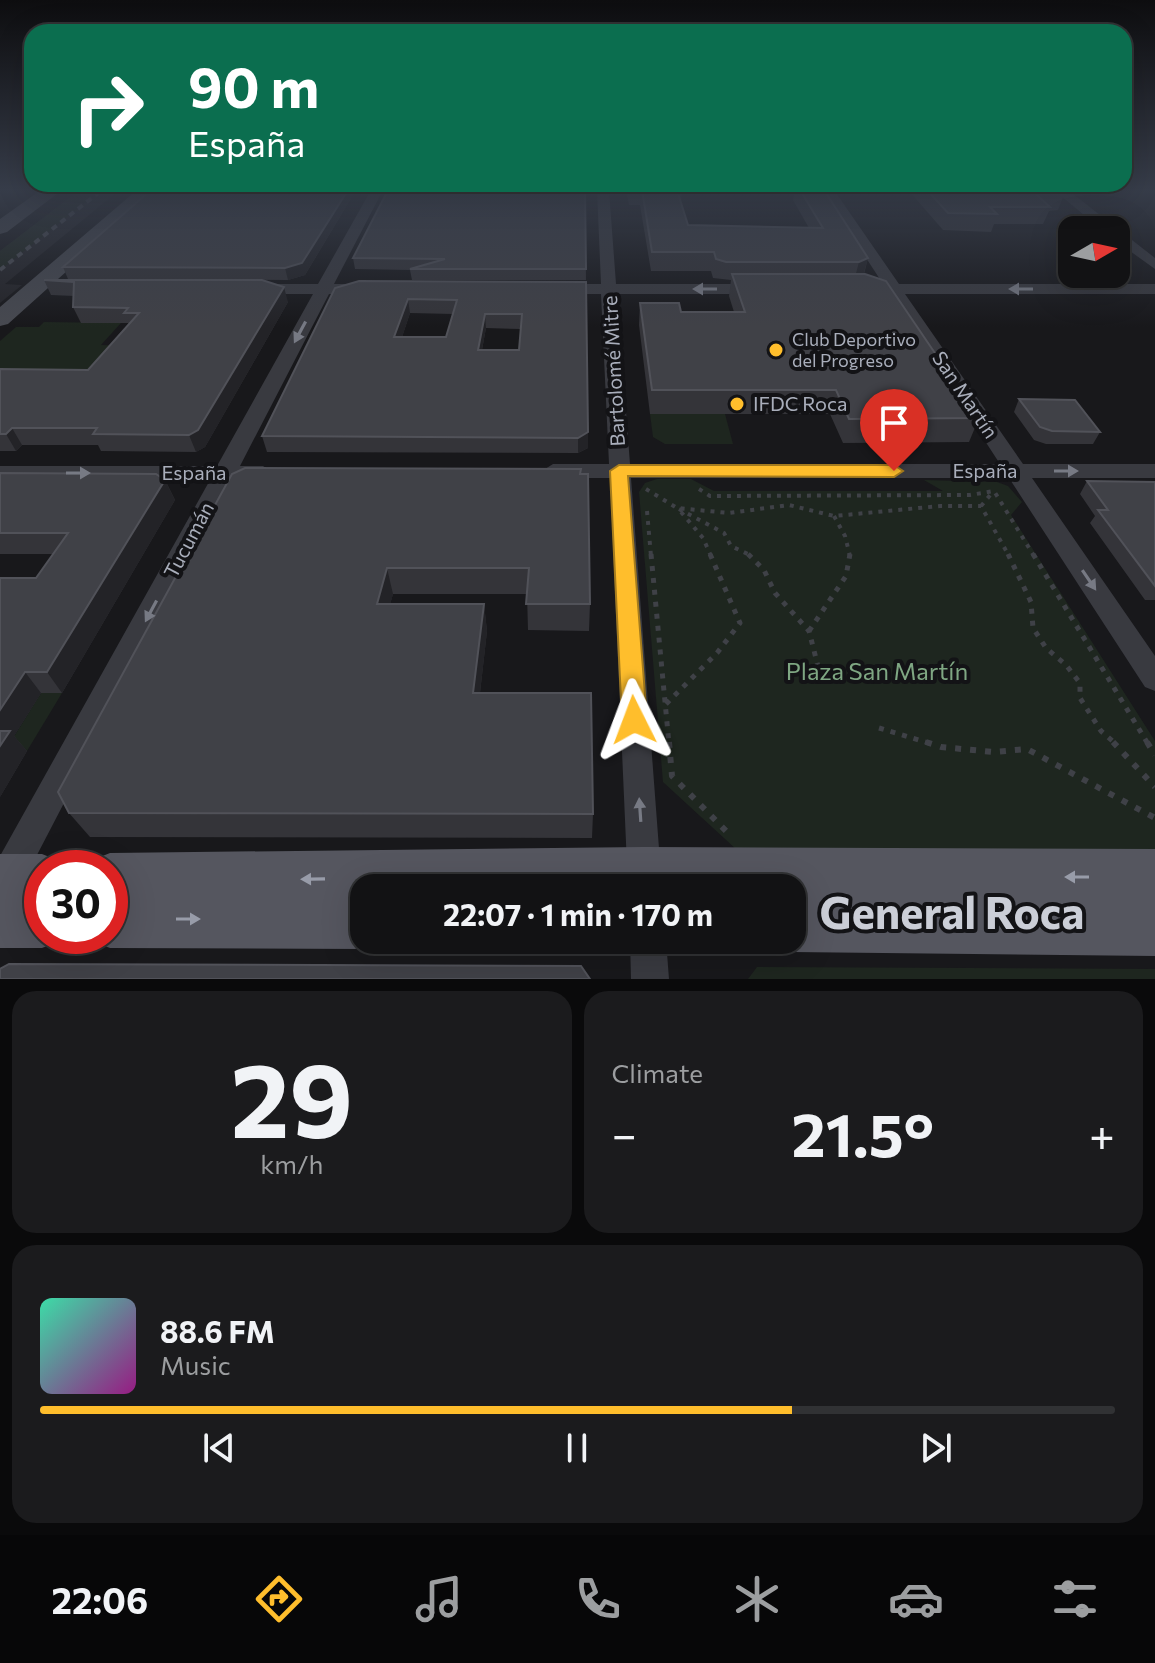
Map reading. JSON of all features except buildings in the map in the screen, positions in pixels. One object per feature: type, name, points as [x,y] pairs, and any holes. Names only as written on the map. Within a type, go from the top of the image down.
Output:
[{"type":"main road","points":[[0,319],[95,236]]},
{"type":"main road","points":[[806,880],[1155,877]]},
{"type":"main road","points":[[128,881],[350,881]]},
{"type":"main road","points":[[128,919],[350,920]]},
{"type":"main road","points":[[806,922],[1155,926]]},
{"type":"street","name":"Tucumán","points":[[15,896],[225,473],[352,236]]},
{"type":"street","name":"Bartolomé Mitre","points":[[606,236],[644,874]]},
{"type":"street","name":"San Martín","points":[[858,236],[1155,679]]},
{"type":"street","points":[[1130,245],[1155,265]]},
{"type":"street","points":[[36,287],[68,288]]},
{"type":"street","points":[[243,289],[371,289]]},
{"type":"street","points":[[546,289],[767,289]]},
{"type":"street","points":[[846,289],[1155,289]]},
{"type":"street","name":"España","points":[[524,471],[1155,471]]},
{"type":"street","name":"España","points":[[0,473],[288,473]]},
{"type":"street","points":[[649,954],[650,979]]},
{"type":"path","points":[[696,487],[710,496],[970,495],[994,491]]},
{"type":"path","points":[[645,489],[658,488]]},
{"type":"path","points":[[645,489],[719,530],[728,537],[731,546],[752,556],[764,570],[775,593],[809,631],[823,686]]},
{"type":"path","points":[[645,489],[672,776],[730,836],[735,836]]},
{"type":"path","points":[[677,508],[729,513],[789,505],[834,516],[927,507],[981,506],[994,491]]},
{"type":"path","points":[[994,491],[1155,755]]},
{"type":"path","points":[[981,506],[1023,580],[1031,602],[1033,628],[1046,648],[1066,665],[1080,683],[1080,698],[1101,731],[1135,762],[1155,787]]},
{"type":"path","points":[[666,704],[717,653],[740,623],[703,538],[677,508]]},
{"type":"path","points":[[809,631],[820,609],[845,580],[853,561],[850,543],[834,516]]},
{"type":"path","points":[[879,728],[941,747],[994,752],[1027,749],[1155,818]]},
{"type":"shaded area","points":[[20,236],[64,236],[5,284],[22,285],[0,303],[0,251]]},
{"type":"green space","points":[[20,236],[44,236],[0,270],[0,251]]},
{"type":"green space","points":[[44,322],[121,323],[101,345],[131,346],[96,386],[0,385],[0,341],[16,327],[39,327]]},
{"type":"green space","points":[[650,414],[725,414],[733,444],[665,444],[653,437]]},
{"type":"green space","name":"Plaza San Martín","points":[[657,479],[691,479],[714,491],[943,491],[924,480],[997,482],[1008,486],[1022,502],[1011,515],[1155,741],[1155,857],[737,850],[663,782],[639,492],[645,483]]},
{"type":"green space","points":[[41,693],[62,693],[27,751],[5,751]]},
{"type":"green space","points":[[757,967],[1155,969],[1155,979],[748,979]]},
{"type":"railway","points":[[0,270],[44,236]]},
{"type":"place","name":"Club Deportivo del Progreso","points":[[776,350]]},
{"type":"place","name":"IFDC Roca","points":[[737,404]]},
{"type":"district","name":"General Roca","points":[[952,914]]},
{"type":"route","points":[[634,720],[619,471],[894,471]]}]
